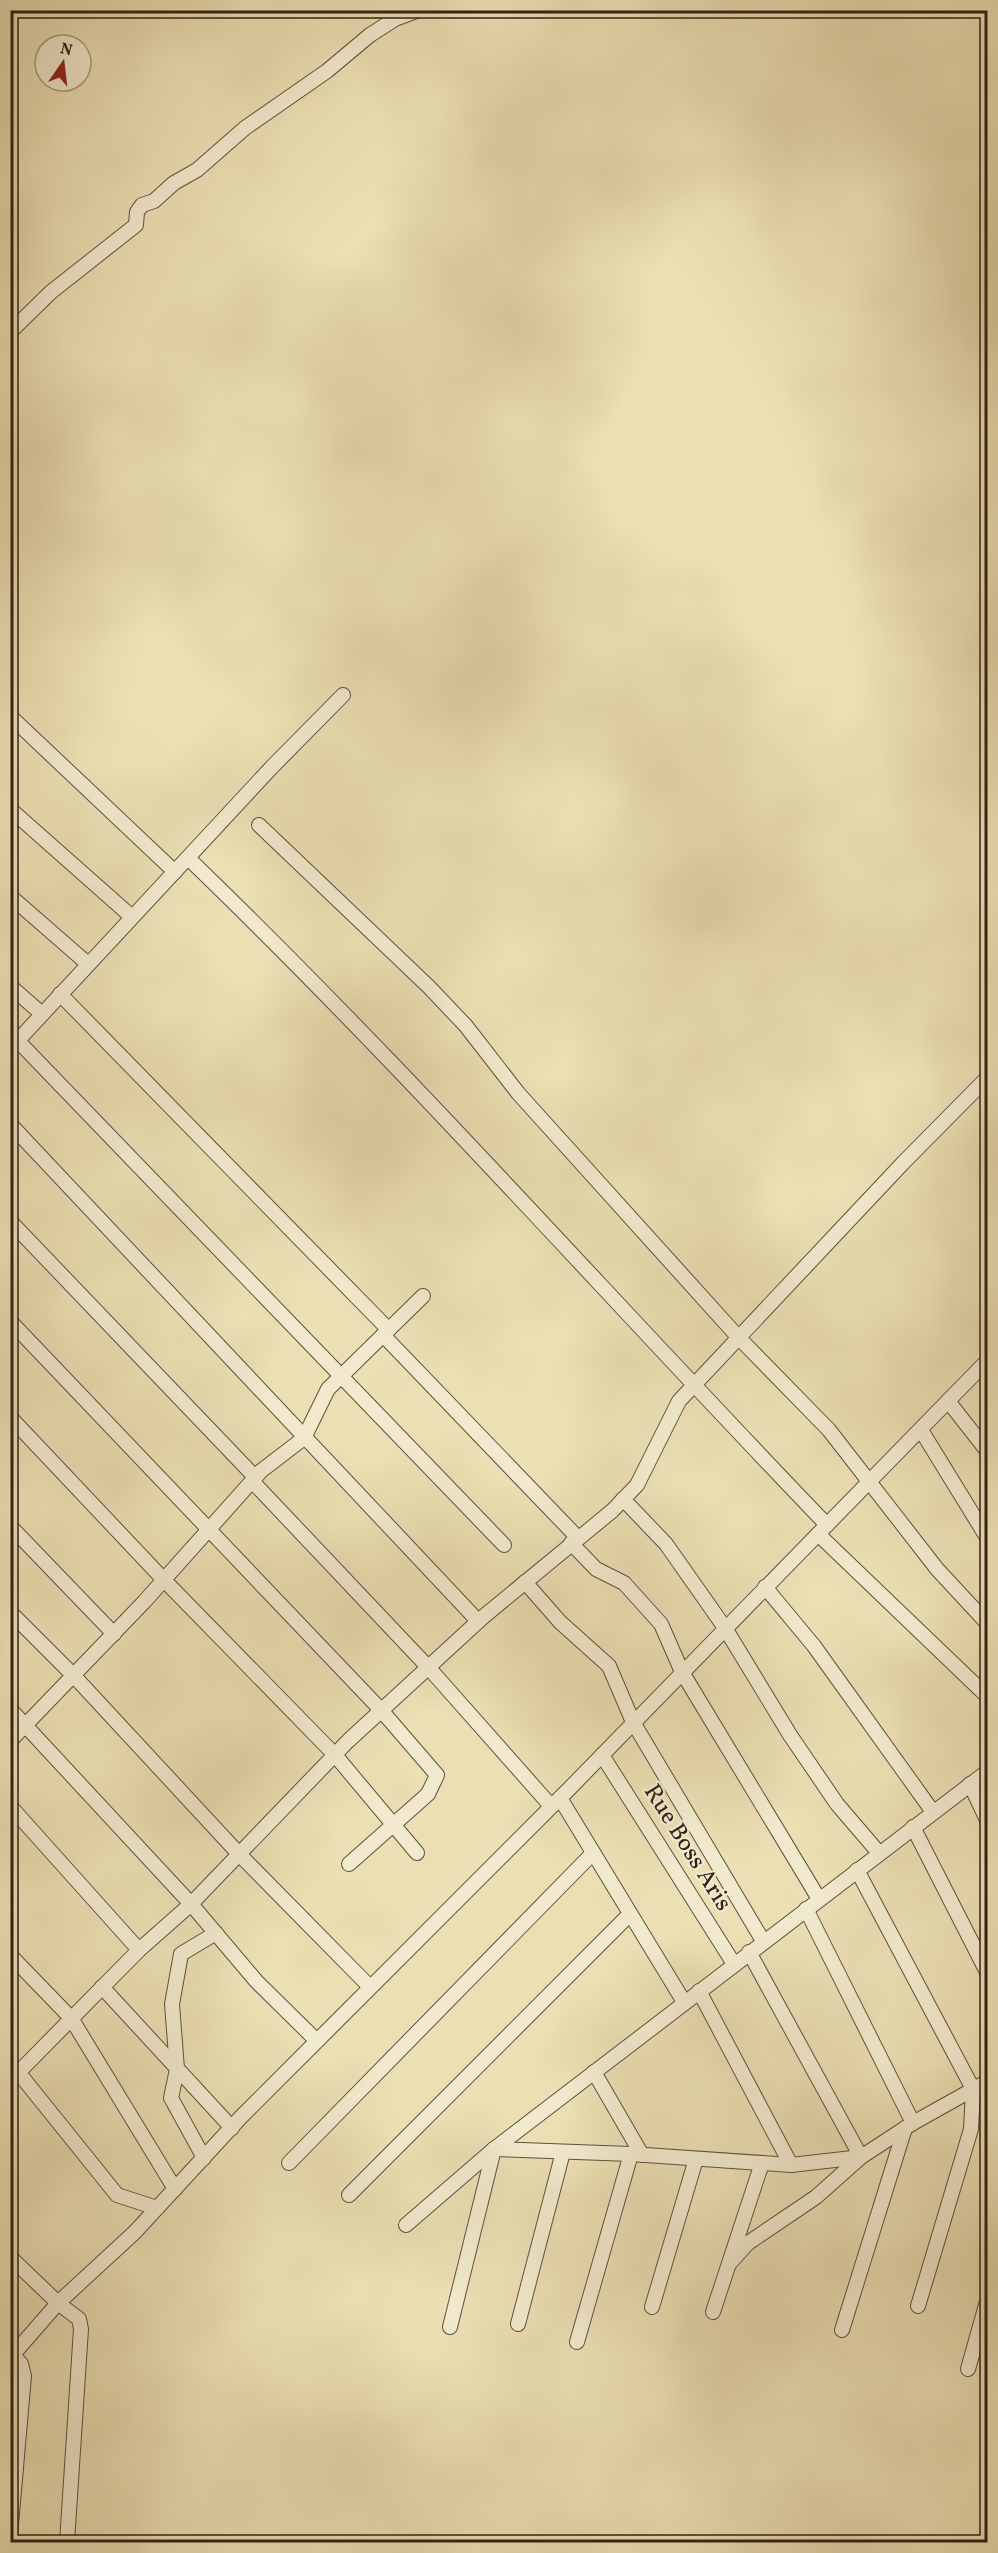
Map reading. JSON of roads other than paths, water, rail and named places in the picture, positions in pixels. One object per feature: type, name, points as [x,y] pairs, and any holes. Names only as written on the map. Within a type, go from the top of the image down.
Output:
[{"type":"street","points":[[10,332],[51,292],[136,225],[137,212],[142,205],[154,201],[174,183],[197,170],[245,128],[327,71],[370,34],[395,19],[419,10]]},
{"type":"street","points":[[343,695],[271,768],[14,1045],[504,1545]]},
{"type":"street","points":[[10,716],[175,872]]},
{"type":"street","points":[[10,809],[132,917]]},
{"type":"street","points":[[259,825],[466,1026],[518,1093],[738,1338],[829,1430],[937,1569],[987,1624]]},
{"type":"street","points":[[188,858],[298,964],[693,1386],[823,1529],[987,1697]]},
{"type":"street","points":[[10,896],[88,964]]},
{"type":"street","points":[[10,986],[42,1014]]},
{"type":"street","points":[[60,994],[386,1332],[575,1540],[596,1569],[624,1583],[662,1624],[682,1672],[819,1899]]},
{"type":"street","points":[[157,2208],[117,2195],[14,2076],[139,1950],[191,1904],[381,1710],[478,1621],[637,1485],[679,1401],[987,1077]]},
{"type":"street","points":[[10,1124],[478,1621]]},
{"type":"street","points":[[10,1221],[555,1802],[593,1853],[684,2002]]},
{"type":"street","points":[[10,1740],[114,1634],[254,1479],[304,1438],[328,1389],[423,1296]]},
{"type":"street","points":[[10,1321],[210,1528],[381,1710],[437,1775],[428,1794],[349,1864]]},
{"type":"street","points":[[10,2536],[24,2376],[21,2364],[12,2355],[58,2303],[157,2208],[317,2041],[602,1755],[987,1360]]},
{"type":"street","points":[[948,1401],[987,1452]]},
{"type":"street","points":[[10,1417],[164,1580],[335,1755],[417,1853]]},
{"type":"street","points":[[921,1430],[987,1539]]},
{"type":"street","points":[[623,1499],[666,1544],[725,1628],[790,1735],[837,1804],[879,1853]]},
{"type":"street","points":[[10,1526],[114,1634]]},
{"type":"street","points":[[525,1582],[560,1622],[609,1666],[633,1722],[763,1941]]},
{"type":"street","points":[[765,1587],[814,1646],[933,1812]]},
{"type":"street","points":[[10,1612],[74,1676],[239,1854],[370,1987]]},
{"type":"street","points":[[10,1708],[191,1904],[257,1982],[317,2041]]},
{"type":"street","name":"Rue Boss Aris","points":[[602,1755],[734,1964]]},
{"type":"street","points":[[406,2225],[494,2149],[987,1771]]},
{"type":"street","points":[[970,1784],[987,1822]]},
{"type":"street","points":[[10,1806],[139,1950]]},
{"type":"street","points":[[913,1827],[987,1974]]},
{"type":"street","points":[[289,2163],[593,1853]]},
{"type":"street","points":[[857,1870],[973,2089],[971,2129],[918,2306]]},
{"type":"street","points":[[806,1909],[909,2125],[842,2330]]},
{"type":"street","points":[[349,2195],[630,1914]]},
{"type":"street","points":[[204,2158],[171,2098],[177,2069],[172,2004],[181,1954],[216,1933]]},
{"type":"street","points":[[749,1952],[861,2157]]},
{"type":"street","points":[[10,1955],[71,2018],[175,2188]]},
{"type":"street","points":[[102,1987],[232,2128]]},
{"type":"street","points":[[699,1991],[791,2165]]},
{"type":"street","points":[[578,2342],[636,2155],[594,2072]]},
{"type":"street","points":[[729,2264],[748,2243],[816,2197],[861,2157],[909,2125],[987,2081]]},
{"type":"street","points":[[494,2149],[791,2165],[861,2157]]},
{"type":"street","points":[[450,2327],[494,2149]]},
{"type":"street","points":[[518,2324],[563,2152]]},
{"type":"street","points":[[652,2307],[696,2159]]},
{"type":"street","points":[[713,2312],[762,2163]]},
{"type":"street","points":[[10,2257],[58,2303],[79,2319],[81,2328],[67,2542]]},
{"type":"street","points":[[968,2369],[987,2298]]}]
